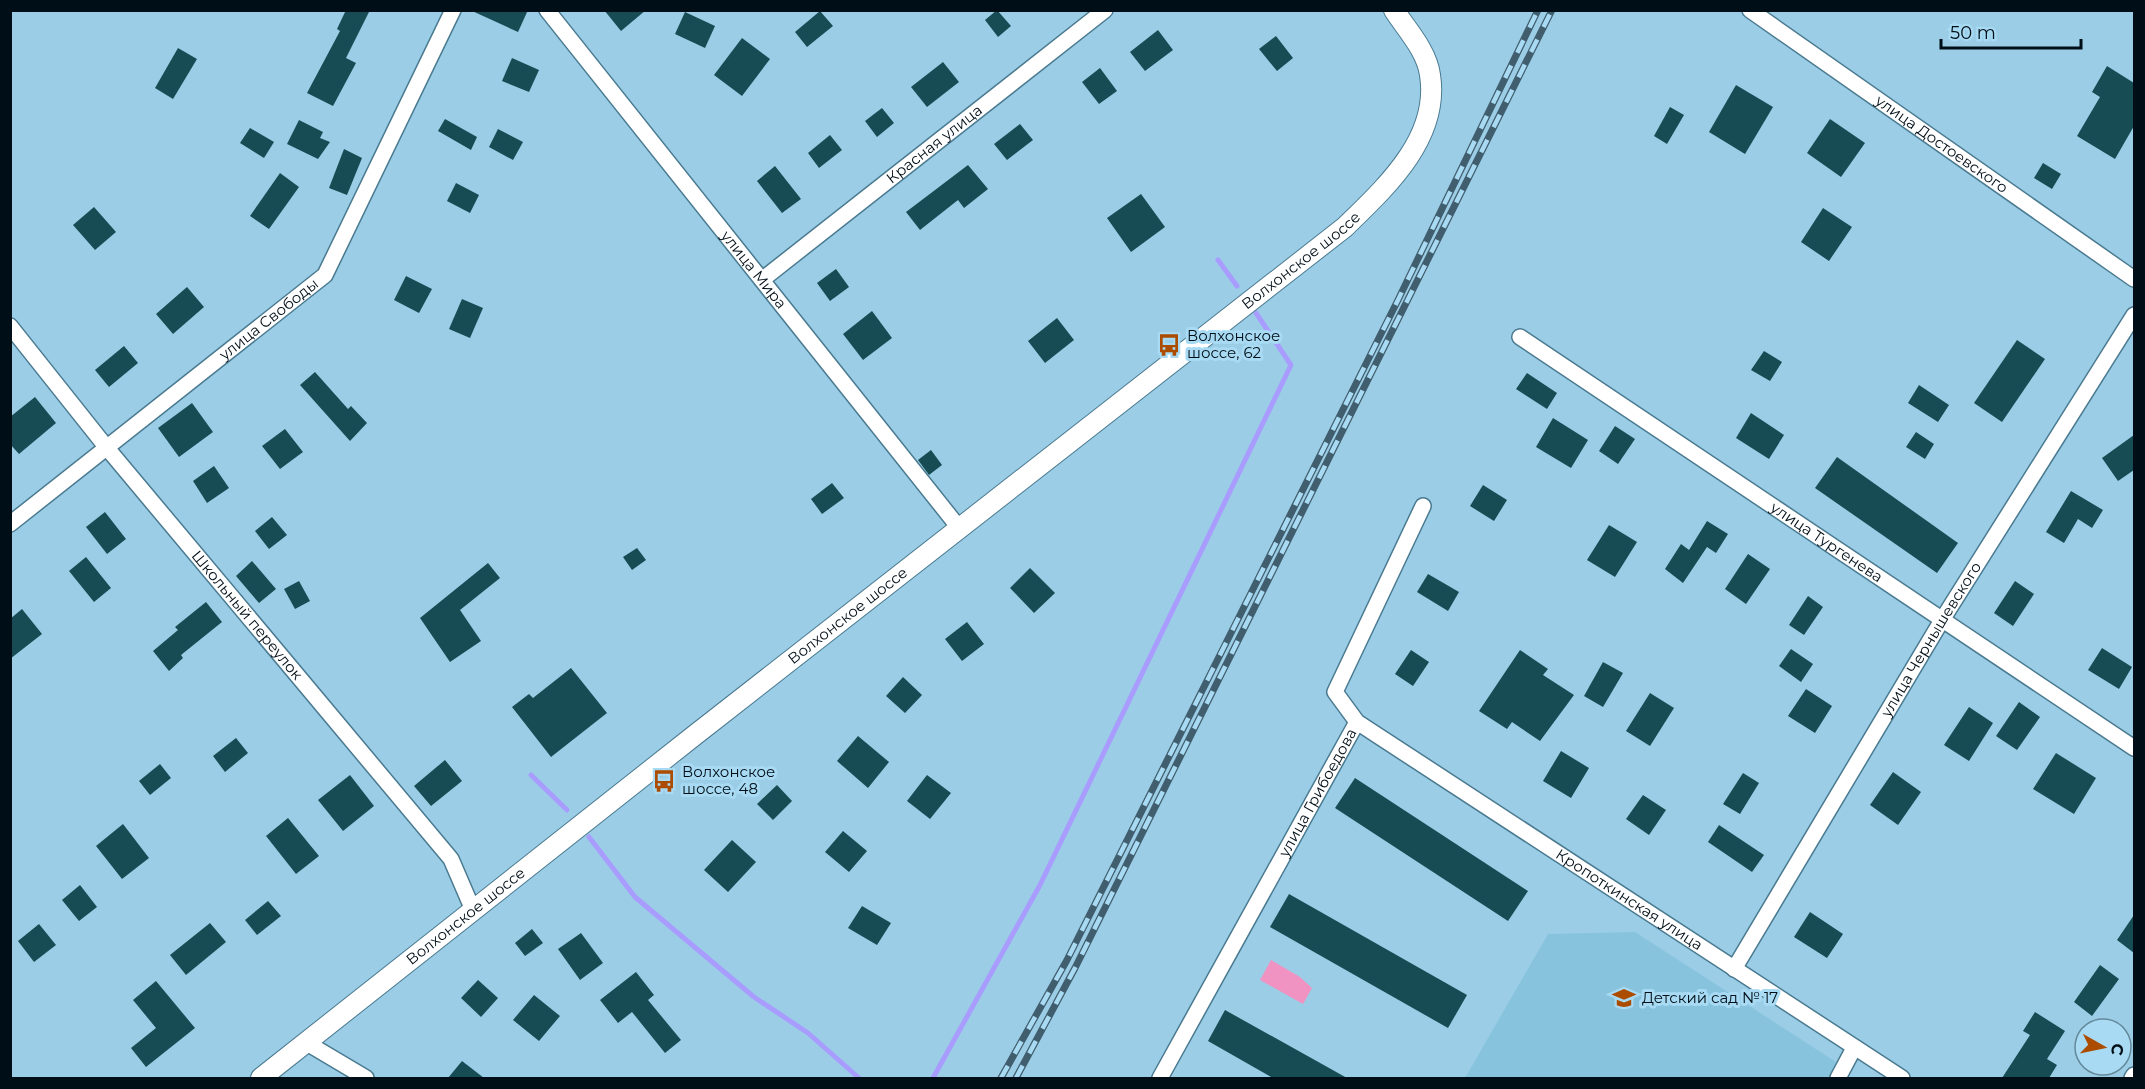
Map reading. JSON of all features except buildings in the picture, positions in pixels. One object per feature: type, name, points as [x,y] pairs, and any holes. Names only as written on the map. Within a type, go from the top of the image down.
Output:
[{"type":"street","name":"улица Свободы","points":[[10,524],[325,275],[453,10]]},
{"type":"street","name":"улица Мира","points":[[547,10],[960,529]]},
{"type":"street","name":"Красная улица","points":[[763,279],[1105,10]]},
{"type":"street","name":"Волхонское шоссе","points":[[261,1078],[1345,227],[1386,187],[1404,165],[1418,139],[1427,115],[1430,74],[1423,54],[1394,10]]},
{"type":"street","name":"улица Достоевского","points":[[1750,10],[2134,279]]},
{"type":"street","name":"улица Чернышевского","points":[[1734,969],[1942,620],[2134,315]]},
{"type":"street","name":"Школьный переулок","points":[[10,326],[107,448],[451,859],[473,910]]},
{"type":"street","name":"улица Тургенева","points":[[1520,337],[2134,748]]},
{"type":"street","name":"улица Грибоедова","points":[[1160,1078],[1357,722],[1335,692],[1423,506]]},
{"type":"street","name":"Кропоткинская улица","points":[[1357,722],[1902,1078]]},
{"type":"street","points":[[307,1043],[366,1078]]},
{"type":"street","points":[[1838,1078],[1854,1048]]},
{"type":"shaded area","name":"Детский сад № 17","points":[[1635,932],[1836,1062],[1828,1078],[1465,1078],[1548,934]]},
{"type":"shaded area","points":[[1271,960],[1300,977],[1312,988],[1303,1004],[1260,980]]},
{"type":"waterway","points":[[1218,260],[1237,286]]},
{"type":"waterway","points":[[933,1078],[1040,885],[1291,365],[1256,313]]},
{"type":"waterway","points":[[531,775],[567,810]]},
{"type":"waterway","points":[[589,837],[635,897],[754,997],[808,1033],[859,1078]]},
{"type":"railway","points":[[1001,1078],[1067,960],[1398,300],[1538,10]]},
{"type":"railway","points":[[1016,1078],[1075,968],[1552,10]]},
{"type":"place","name":"Волхонское шоссе, 62","points":[[1169,345]]},
{"type":"place","name":"Волхонское шоссе, 48","points":[[664,781]]},
{"type":"place","name":"Детский сад № 17","points":[[1624,998]]}]
